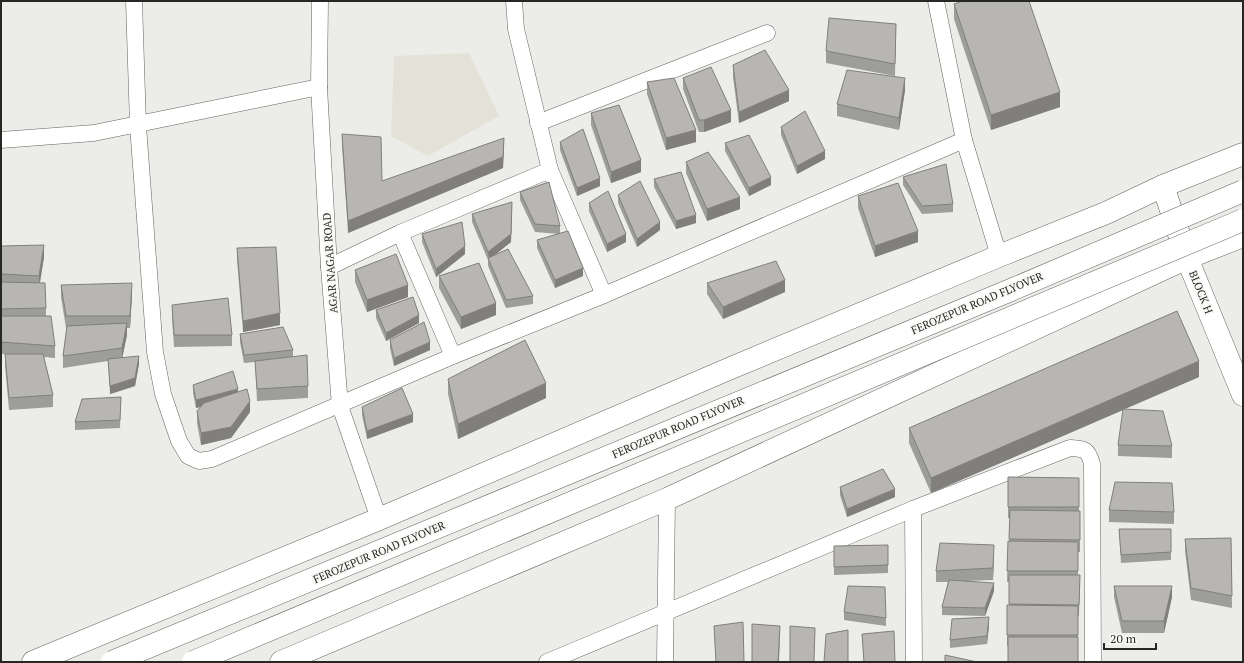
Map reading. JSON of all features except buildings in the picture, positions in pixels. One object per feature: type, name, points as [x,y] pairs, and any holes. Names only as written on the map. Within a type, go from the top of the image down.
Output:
[{"type":"main road","points":[[33,662],[379,519],[999,256],[1106,213],[1164,186],[1243,154]]},
{"type":"main road","name":"BLOCK H","points":[[1164,186],[1187,258],[1243,395]]},
{"type":"main road","name":"FEROZEPUR ROAD FLYOVER","points":[[112,662],[1011,290],[1243,191]]},
{"type":"main road","points":[[193,662],[1243,220]]},
{"type":"main road","points":[[281,662],[667,499],[1187,258],[1243,236]]},
{"type":"street","points":[[134,1],[138,126],[155,352],[163,394],[179,441],[188,456],[199,461],[212,459],[340,406],[453,356],[604,295],[964,140]]},
{"type":"street","name":"AGAR NAGAR ROAD","points":[[320,1],[319,87],[340,406],[379,519]]},
{"type":"street","points":[[514,1],[516,29],[550,170],[604,295]]},
{"type":"street","points":[[936,1],[964,140],[999,256]]},
{"type":"street","points":[[538,123],[767,33]]},
{"type":"street","points":[[1,140],[94,133],[138,126],[319,87]]},
{"type":"street","points":[[330,267],[400,233],[550,170]]},
{"type":"street","points":[[400,233],[453,356]]},
{"type":"street","points":[[548,662],[913,509],[1070,448],[1083,449],[1089,454],[1092,464],[1093,662]]},
{"type":"street","points":[[665,662],[667,499]]},
{"type":"street","points":[[913,509],[914,662]]},
{"type":"shaded area","points":[[469,53],[499,116],[428,156],[391,136],[394,56]]}]
